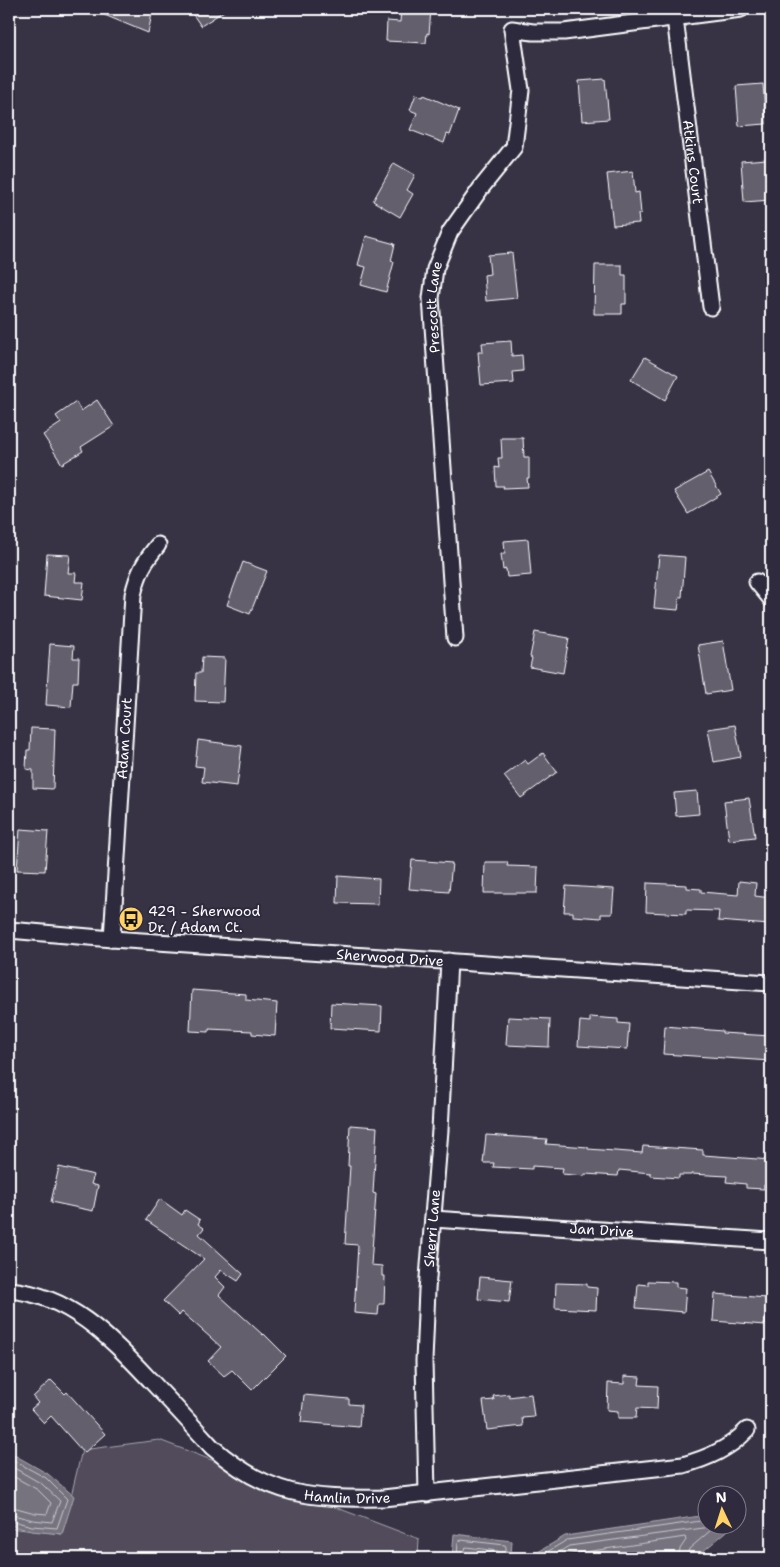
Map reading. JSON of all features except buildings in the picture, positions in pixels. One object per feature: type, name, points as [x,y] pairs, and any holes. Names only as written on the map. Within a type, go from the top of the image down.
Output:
[{"type":"street","points":[[675,18],[741,9]]},
{"type":"street","name":"Prescott Lane","points":[[455,638],[431,298],[435,269],[450,232],[480,188],[514,147],[521,90],[512,29],[533,32],[564,32],[675,18]]},
{"type":"street","name":"Atkins Court","points":[[675,18],[711,307]]},
{"type":"street","name":"Adam Court","points":[[112,939],[133,594],[137,576],[158,545]]},
{"type":"street","points":[[757,582],[771,599]]},
{"type":"street","name":"Sherwood Drive","points":[[9,930],[112,939],[771,983]]},
{"type":"street","name":"Sherri Lane","points":[[428,1494],[424,1361],[449,962]]},
{"type":"street","name":"Jan Drive","points":[[433,1220],[771,1241]]},
{"type":"street","name":"Hamlin Drive","points":[[9,1290],[44,1298],[70,1309],[95,1325],[212,1447],[229,1462],[253,1477],[279,1489],[306,1496],[338,1499],[383,1498],[683,1465],[706,1459],[726,1448],[747,1430]]},
{"type":"shaded area","points":[[159,1440],[419,1539],[418,1558],[9,1558],[9,1528],[62,1534],[82,1450]]},
{"type":"water","points":[[9,1452],[48,1474],[74,1496],[62,1534],[31,1531],[9,1525]]},
{"type":"water","points":[[698,1516],[698,1534],[724,1534],[695,1558],[528,1558],[565,1536]]},
{"type":"water","points":[[454,1534],[512,1541],[511,1558],[452,1558]]},
{"type":"place","name":"429 - Sherwood Dr. / Adam Ct.","points":[[131,919]]}]
